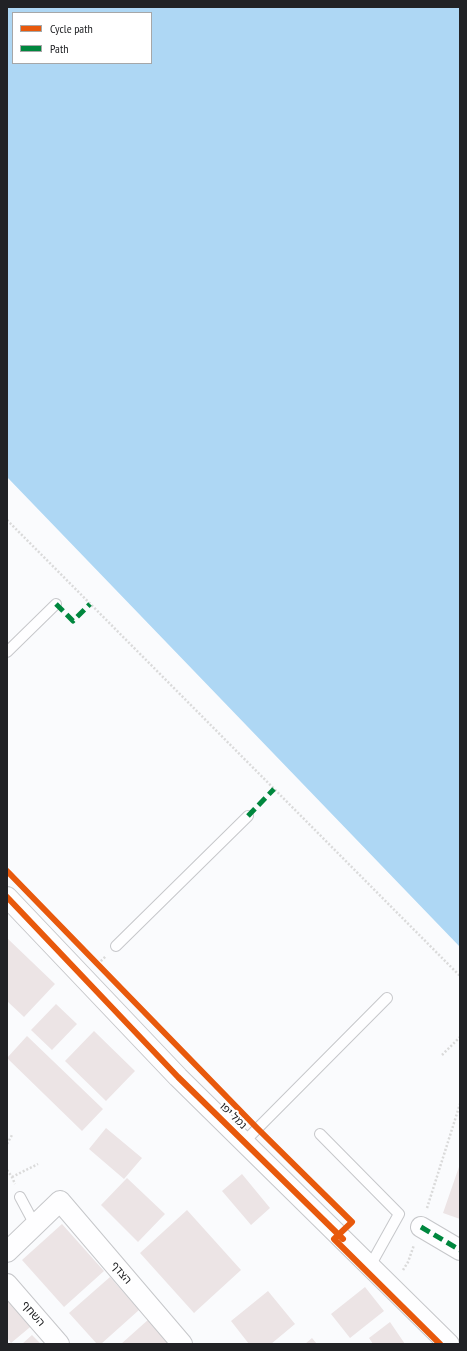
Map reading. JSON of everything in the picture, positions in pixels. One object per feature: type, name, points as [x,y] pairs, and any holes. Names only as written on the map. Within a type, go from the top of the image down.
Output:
[{"type":"street","name":"נמל יפו","points":[[7,898],[178,1077],[449,1344]]},
{"type":"street","name":"הצדף","points":[[35,1225],[60,1201],[182,1344]]},
{"type":"street","points":[[7,1252],[35,1225]]},
{"type":"street","points":[[421,1227],[460,1250]]},
{"type":"street","name":"השחף","points":[[7,1284],[59,1344]]},
{"type":"lane","points":[[7,652],[56,604]]},
{"type":"lane","points":[[116,946],[248,816]]},
{"type":"lane","points":[[244,1142],[387,998]]},
{"type":"lane","points":[[320,1134],[399,1214],[370,1266]]},
{"type":"lane","points":[[20,1197],[35,1225]]},
{"type":"path","points":[[7,520],[460,976]]},
{"type":"path","points":[[93,959],[104,970]]},
{"type":"path","points":[[442,1055],[460,1037]]},
{"type":"path","points":[[392,1287],[408,1262],[421,1227],[460,1104]]},
{"type":"path","points":[[7,1144],[12,1136]]},
{"type":"path","points":[[12,1176],[38,1164]]},
{"type":"water","points":[[7,7],[460,7],[460,947],[7,477]]},
{"type":"building","points":[[7,938],[55,984],[24,1017],[7,1001]]},
{"type":"building","points":[[56,1004],[77,1024],[52,1050],[31,1030]]},
{"type":"building","points":[[94,1031],[135,1071],[106,1101],[65,1061]]},
{"type":"building","points":[[27,1036],[103,1109],[82,1131],[7,1058]]},
{"type":"building","points":[[106,1128],[142,1158],[124,1179],[89,1149]]},
{"type":"building","points":[[460,1164],[460,1219],[443,1213]]},
{"type":"building","points":[[242,1174],[270,1208],[251,1225],[222,1191]]},
{"type":"building","points":[[127,1178],[165,1214],[138,1242],[101,1205]]},
{"type":"building","points":[[187,1210],[241,1270],[194,1313],[140,1253]]},
{"type":"building","points":[[62,1224],[104,1271],[64,1307],[22,1260]]},
{"type":"building","points":[[110,1277],[139,1310],[101,1344],[97,1344],[69,1313]]},
{"type":"building","points":[[365,1287],[384,1311],[350,1338],[331,1314]]},
{"type":"building","points":[[7,1290],[35,1323],[11,1343],[7,1338]]},
{"type":"building","points":[[268,1291],[295,1324],[271,1344],[249,1344],[231,1321]]},
{"type":"building","points":[[149,1319],[169,1344],[121,1344]]},
{"type":"building","points":[[390,1322],[405,1344],[373,1344],[369,1338]]},
{"type":"building","points":[[32,1335],[41,1344],[22,1344]]},
{"type":"building","points":[[312,1338],[317,1344],[305,1344]]},
{"type":"marked path","points":[[56,604],[73,621],[90,604]]},
{"type":"marked path","points":[[248,816],[274,789]]},
{"type":"marked path","points":[[421,1227],[460,1250]]},
{"type":"cycle path","points":[[7,871],[257,1128],[352,1222],[334,1239],[440,1344]]},
{"type":"cycle path","points":[[7,897],[178,1077],[343,1239]]}]
